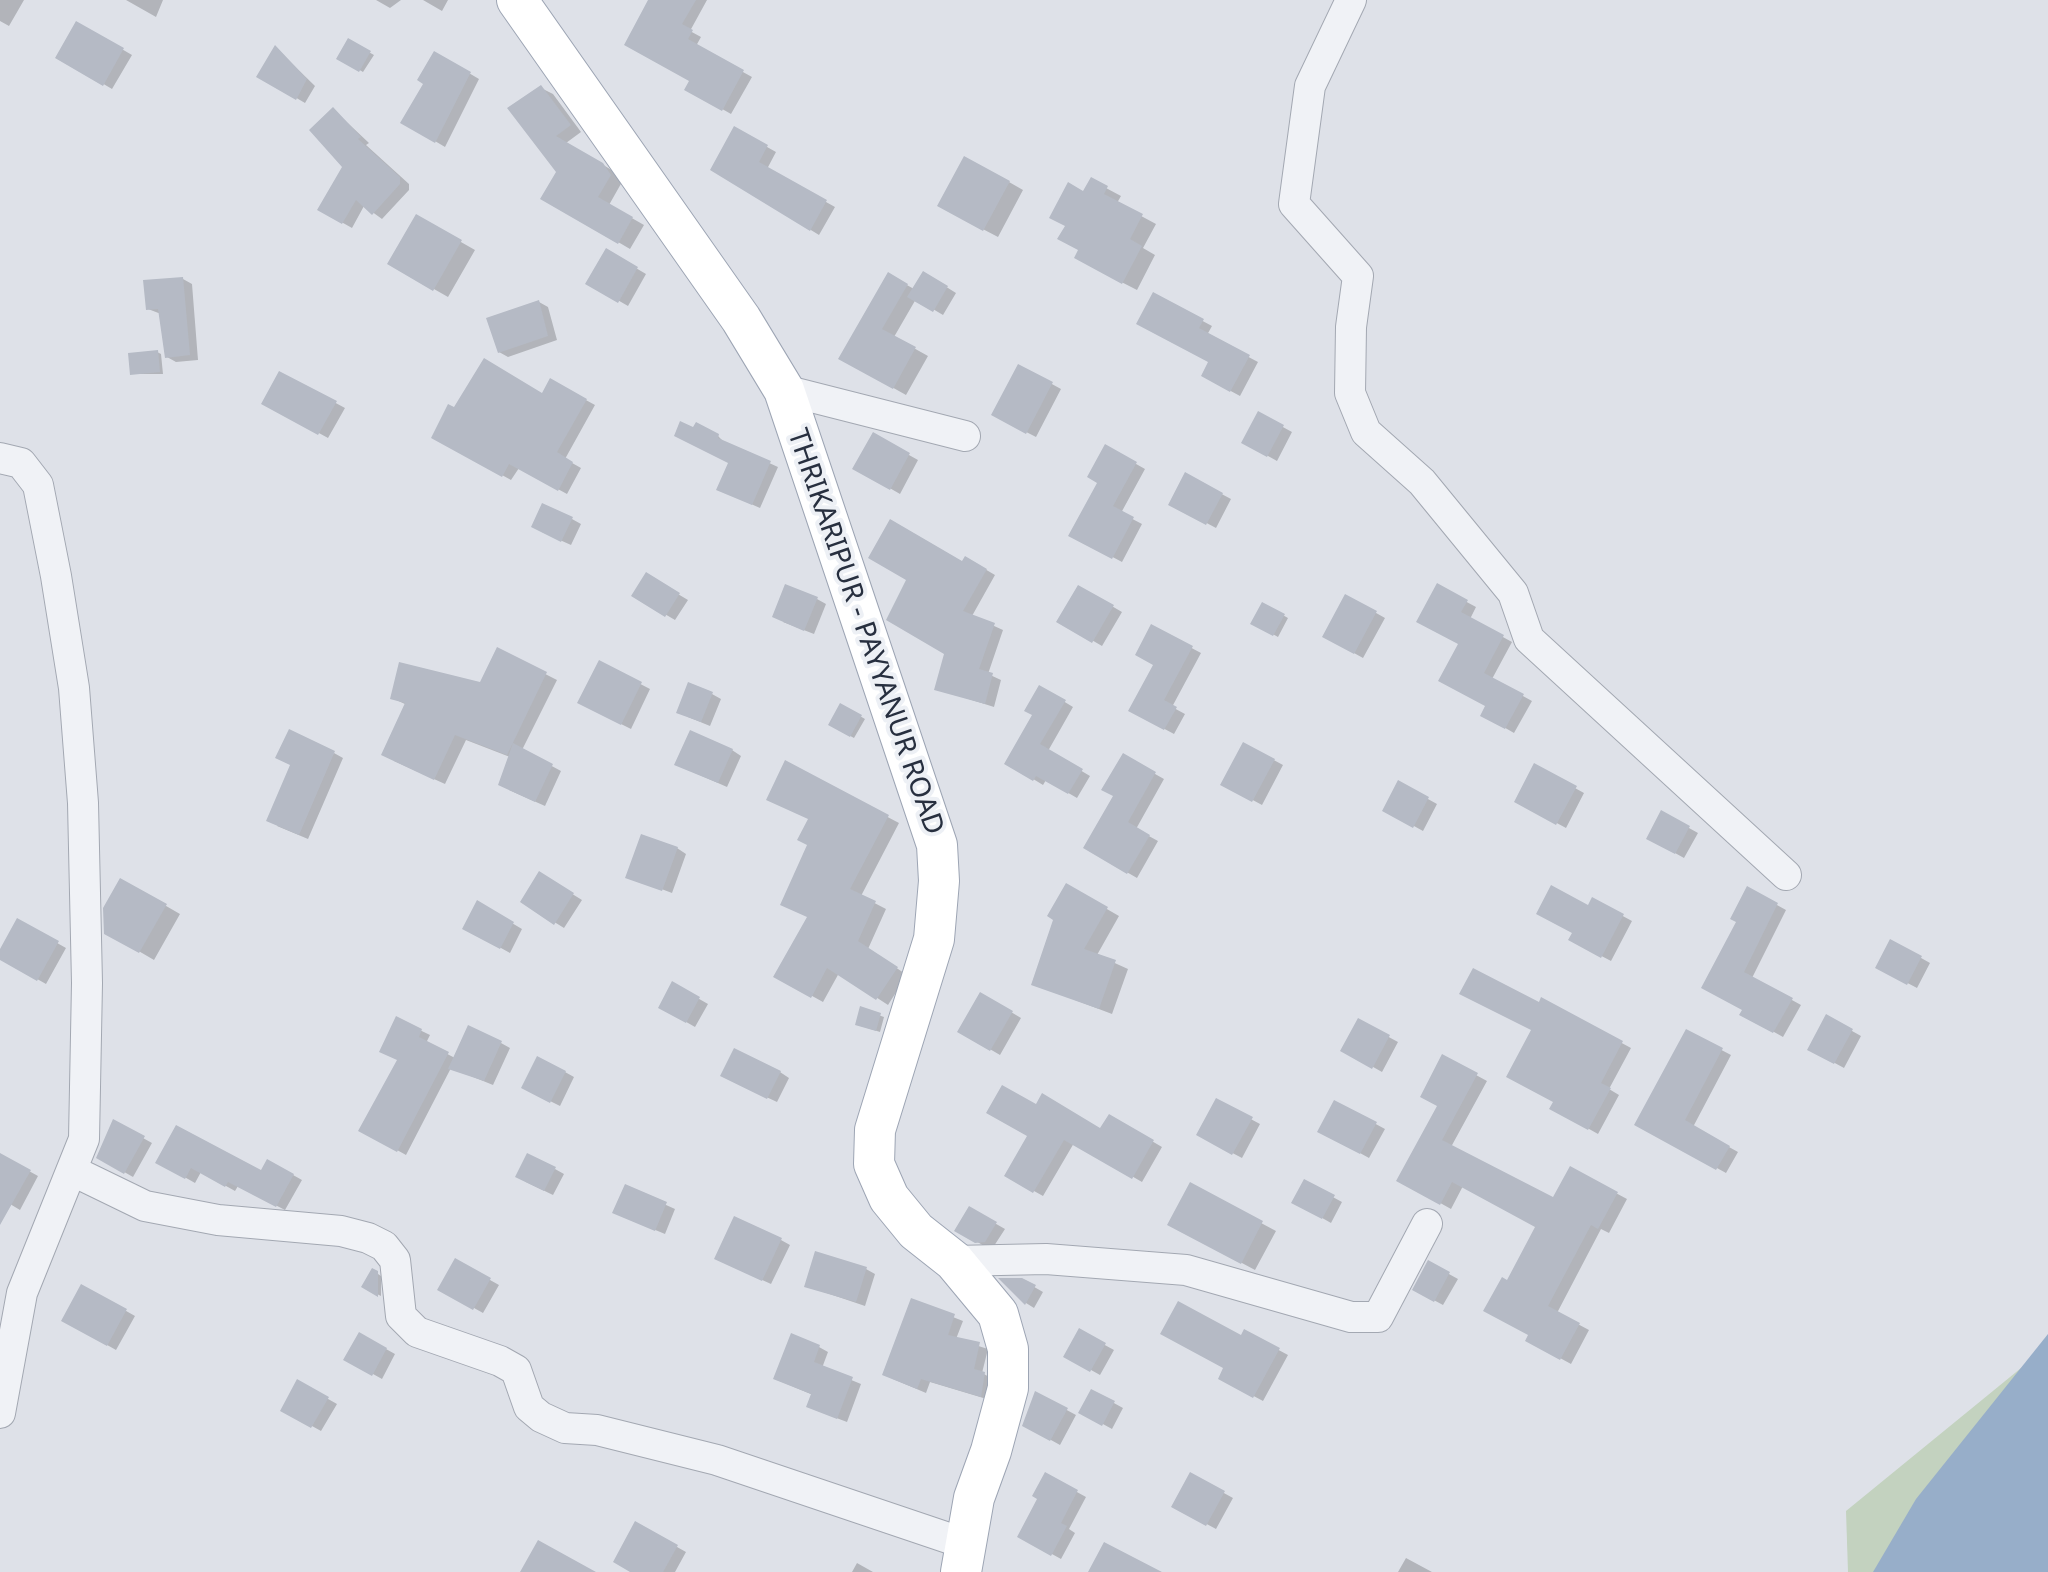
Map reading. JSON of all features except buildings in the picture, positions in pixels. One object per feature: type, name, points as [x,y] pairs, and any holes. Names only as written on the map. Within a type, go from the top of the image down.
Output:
[{"type":"main road","name":"THRIKARIPUR - PAYYANUR ROAD","points":[[517,0],[741,319],[784,390],[937,845],[939,881],[934,939],[875,1130],[874,1164],[889,1198],[916,1231],[954,1261],[998,1314],[1008,1349],[1008,1388],[962,1557]]},
{"type":"street","points":[[1351,0],[1310,86],[1294,204],[1358,276],[1351,327],[1350,393],[1366,432],[1422,482],[1513,593],[1529,639],[1786,875]]},
{"type":"street","points":[[784,390],[965,436]]},
{"type":"street","points":[[0,458],[21,463],[38,485],[74,688],[83,803],[87,1023],[84,1139],[22,1293],[0,1413]]},
{"type":"street","points":[[73,1171],[145,1206],[218,1220],[341,1231],[368,1238],[384,1246],[395,1260],[401,1316],[417,1332],[500,1361],[516,1370],[529,1407],[541,1417],[565,1428],[597,1430],[717,1460],[962,1557]]},
{"type":"street","points":[[954,1261],[1046,1259],[1186,1270],[1351,1317],[1378,1317],[1427,1224]]},
{"type":"green space","points":[[2048,1346],[2048,1572],[1848,1572],[1846,1511]]},
{"type":"water","points":[[2048,1334],[2048,1572],[1873,1572],[1916,1499]]}]
